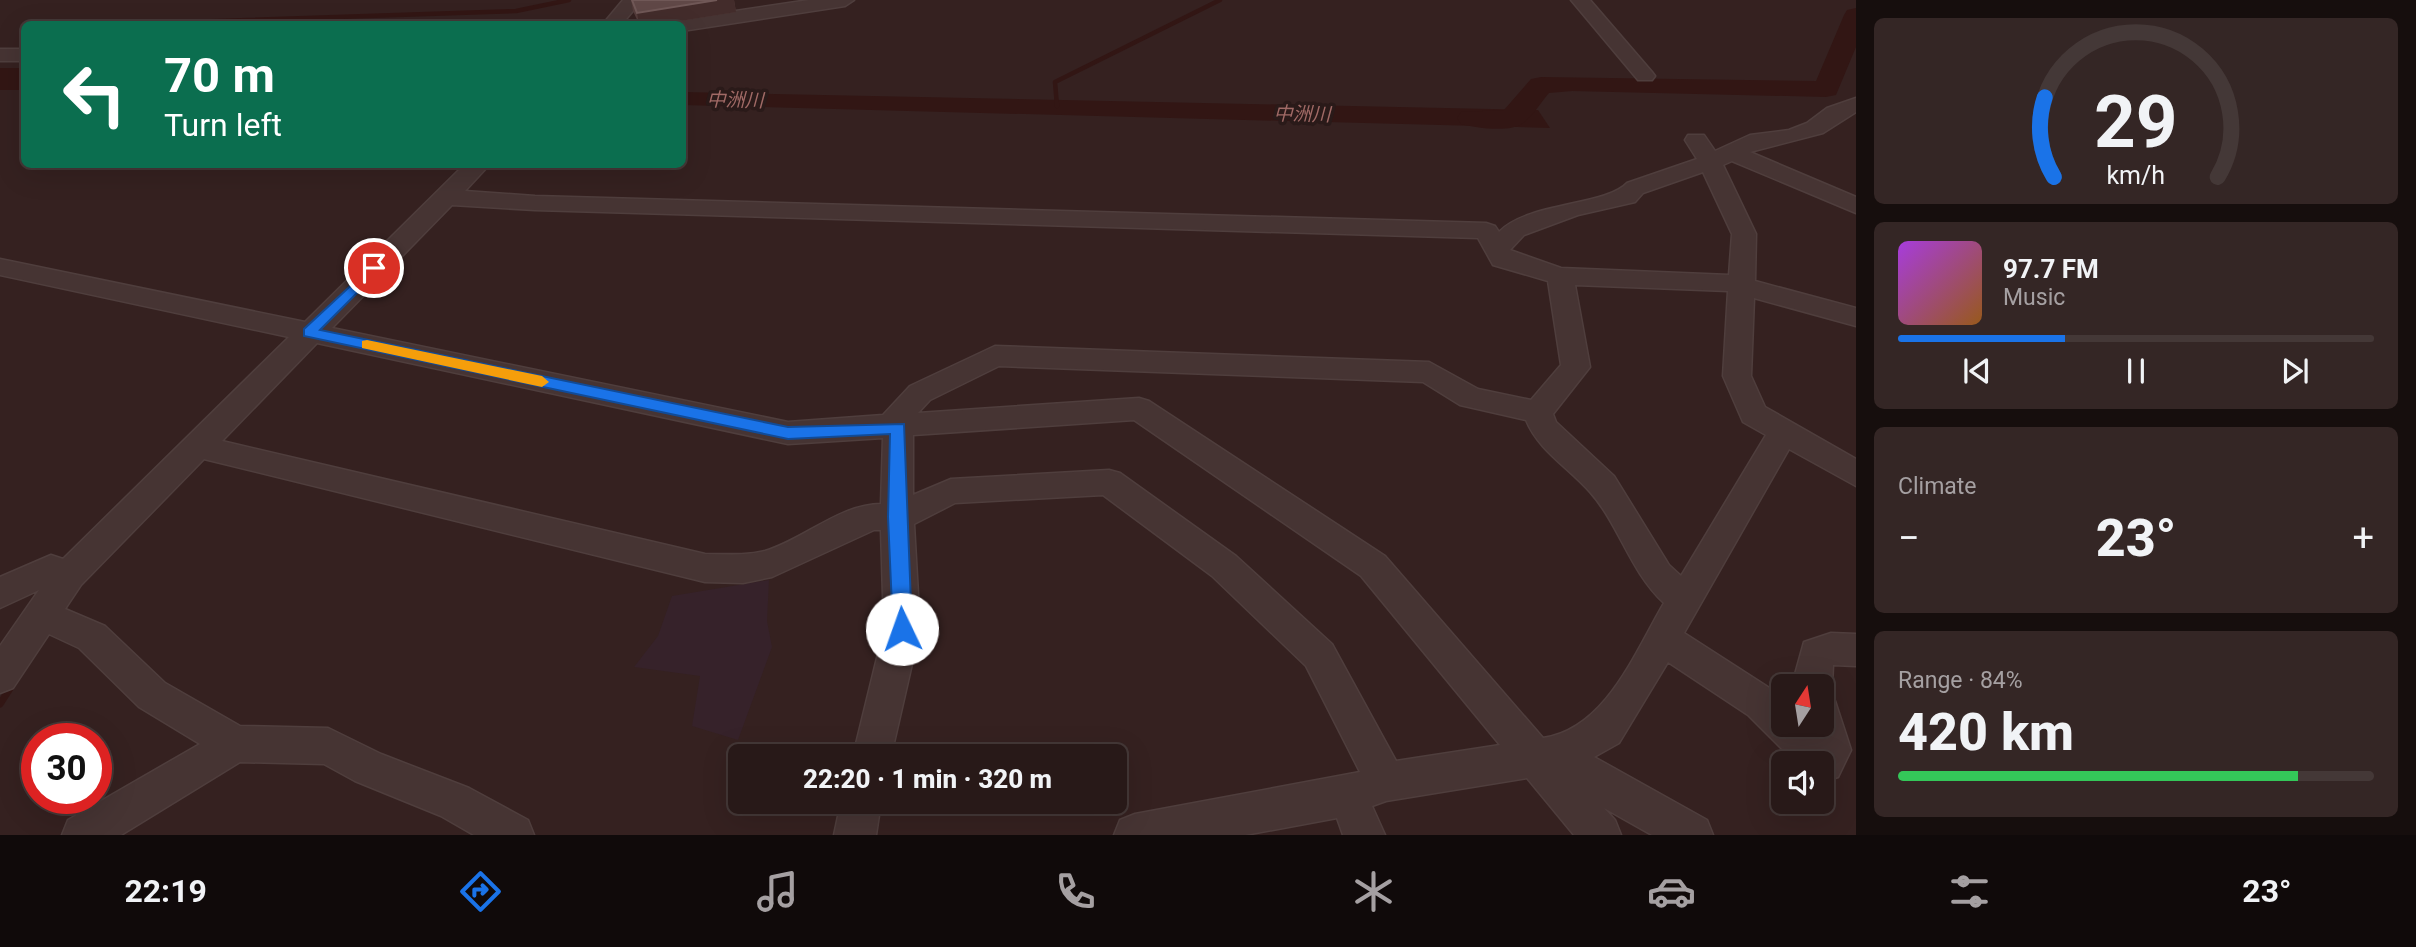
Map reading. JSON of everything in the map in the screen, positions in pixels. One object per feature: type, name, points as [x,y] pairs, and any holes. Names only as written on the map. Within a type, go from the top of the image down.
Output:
[{"type":"street","points":[[615,21],[633,0]]},
{"type":"street","points":[[686,24],[845,0]]},
{"type":"street","points":[[1580,0],[1645,76]]},
{"type":"street","points":[[0,55],[21,55]]},
{"type":"street","points":[[1496,250],[1515,230],[1571,209],[1627,197],[1635,188],[1712,152],[1815,128],[1835,113],[1856,103]]},
{"type":"street","points":[[1712,152],[1856,206]]},
{"type":"street","points":[[1712,152],[1744,234],[1737,376],[1753,414],[1856,474]]},
{"type":"street","points":[[0,676],[51,618],[68,575],[205,449],[475,168]]},
{"type":"street","points":[[446,197],[548,203],[1486,231],[1502,259],[1560,276],[1721,281],[1835,314],[1856,317]]},
{"type":"street","points":[[0,267],[318,331],[788,433],[898,422],[1139,409],[1373,566],[1550,757],[1600,835]]},
{"type":"street","points":[[1537,412],[1576,367],[1560,276]]},
{"type":"street","points":[[875,744],[902,629],[897,517],[898,422],[920,393],[995,356],[1429,372],[1470,398],[1537,412]]},
{"type":"street","points":[[1537,412],[1544,428],[1603,485],[1657,575],[1685,601]]},
{"type":"street","points":[[1135,835],[1348,796],[1386,782],[1550,757],[1605,730],[1685,601],[1783,432]]},
{"type":"street","points":[[205,449],[705,568],[743,569],[772,563],[871,517],[897,517],[951,491],[1109,482],[1224,566],[1319,655],[1386,782]]},
{"type":"street","points":[[0,593],[51,569],[68,575]]},
{"type":"street","points":[[51,618],[92,637],[152,695],[235,744],[328,746],[369,768],[454,802],[513,835]]},
{"type":"street","points":[[1662,638],[1761,703],[1771,713]]},
{"type":"street","points":[[1813,674],[1817,653],[1831,649],[1856,650]]},
{"type":"street","points":[[1796,737],[1824,764],[1832,750],[1828,737]]},
{"type":"street","points":[[83,835],[235,744]]},
{"type":"street","points":[[1550,757],[1692,835]]},
{"type":"street","points":[[1348,796],[1364,835]]},
{"type":"street","points":[[855,835],[859,814]]},
{"type":"shaded area","points":[[769,580],[767,621],[772,647],[738,740],[692,726],[700,676],[634,667],[658,636],[672,596]]},
{"type":"water","points":[[0,68],[21,68],[21,90],[0,90]]},
{"type":"water","points":[[686,92],[1538,110],[1550,128],[686,105]]},
{"type":"building","points":[[632,0],[717,0],[637,13]]},
{"type":"waterway","points":[[216,21],[516,11],[569,0]]},
{"type":"waterway","points":[[1057,106],[1055,82],[1220,0]]},
{"type":"waterway","name":"中洲川","points":[[1471,118],[1512,119],[1541,85],[1572,83],[1826,89],[1856,15]]},
{"type":"waterway","points":[[0,704],[14,682]]},
{"type":"slow traffic","points":[[367,345],[542,382]]},
{"type":"route","points":[[374,268],[309,333],[788,433],[899,428],[897,517],[902,629]]}]
